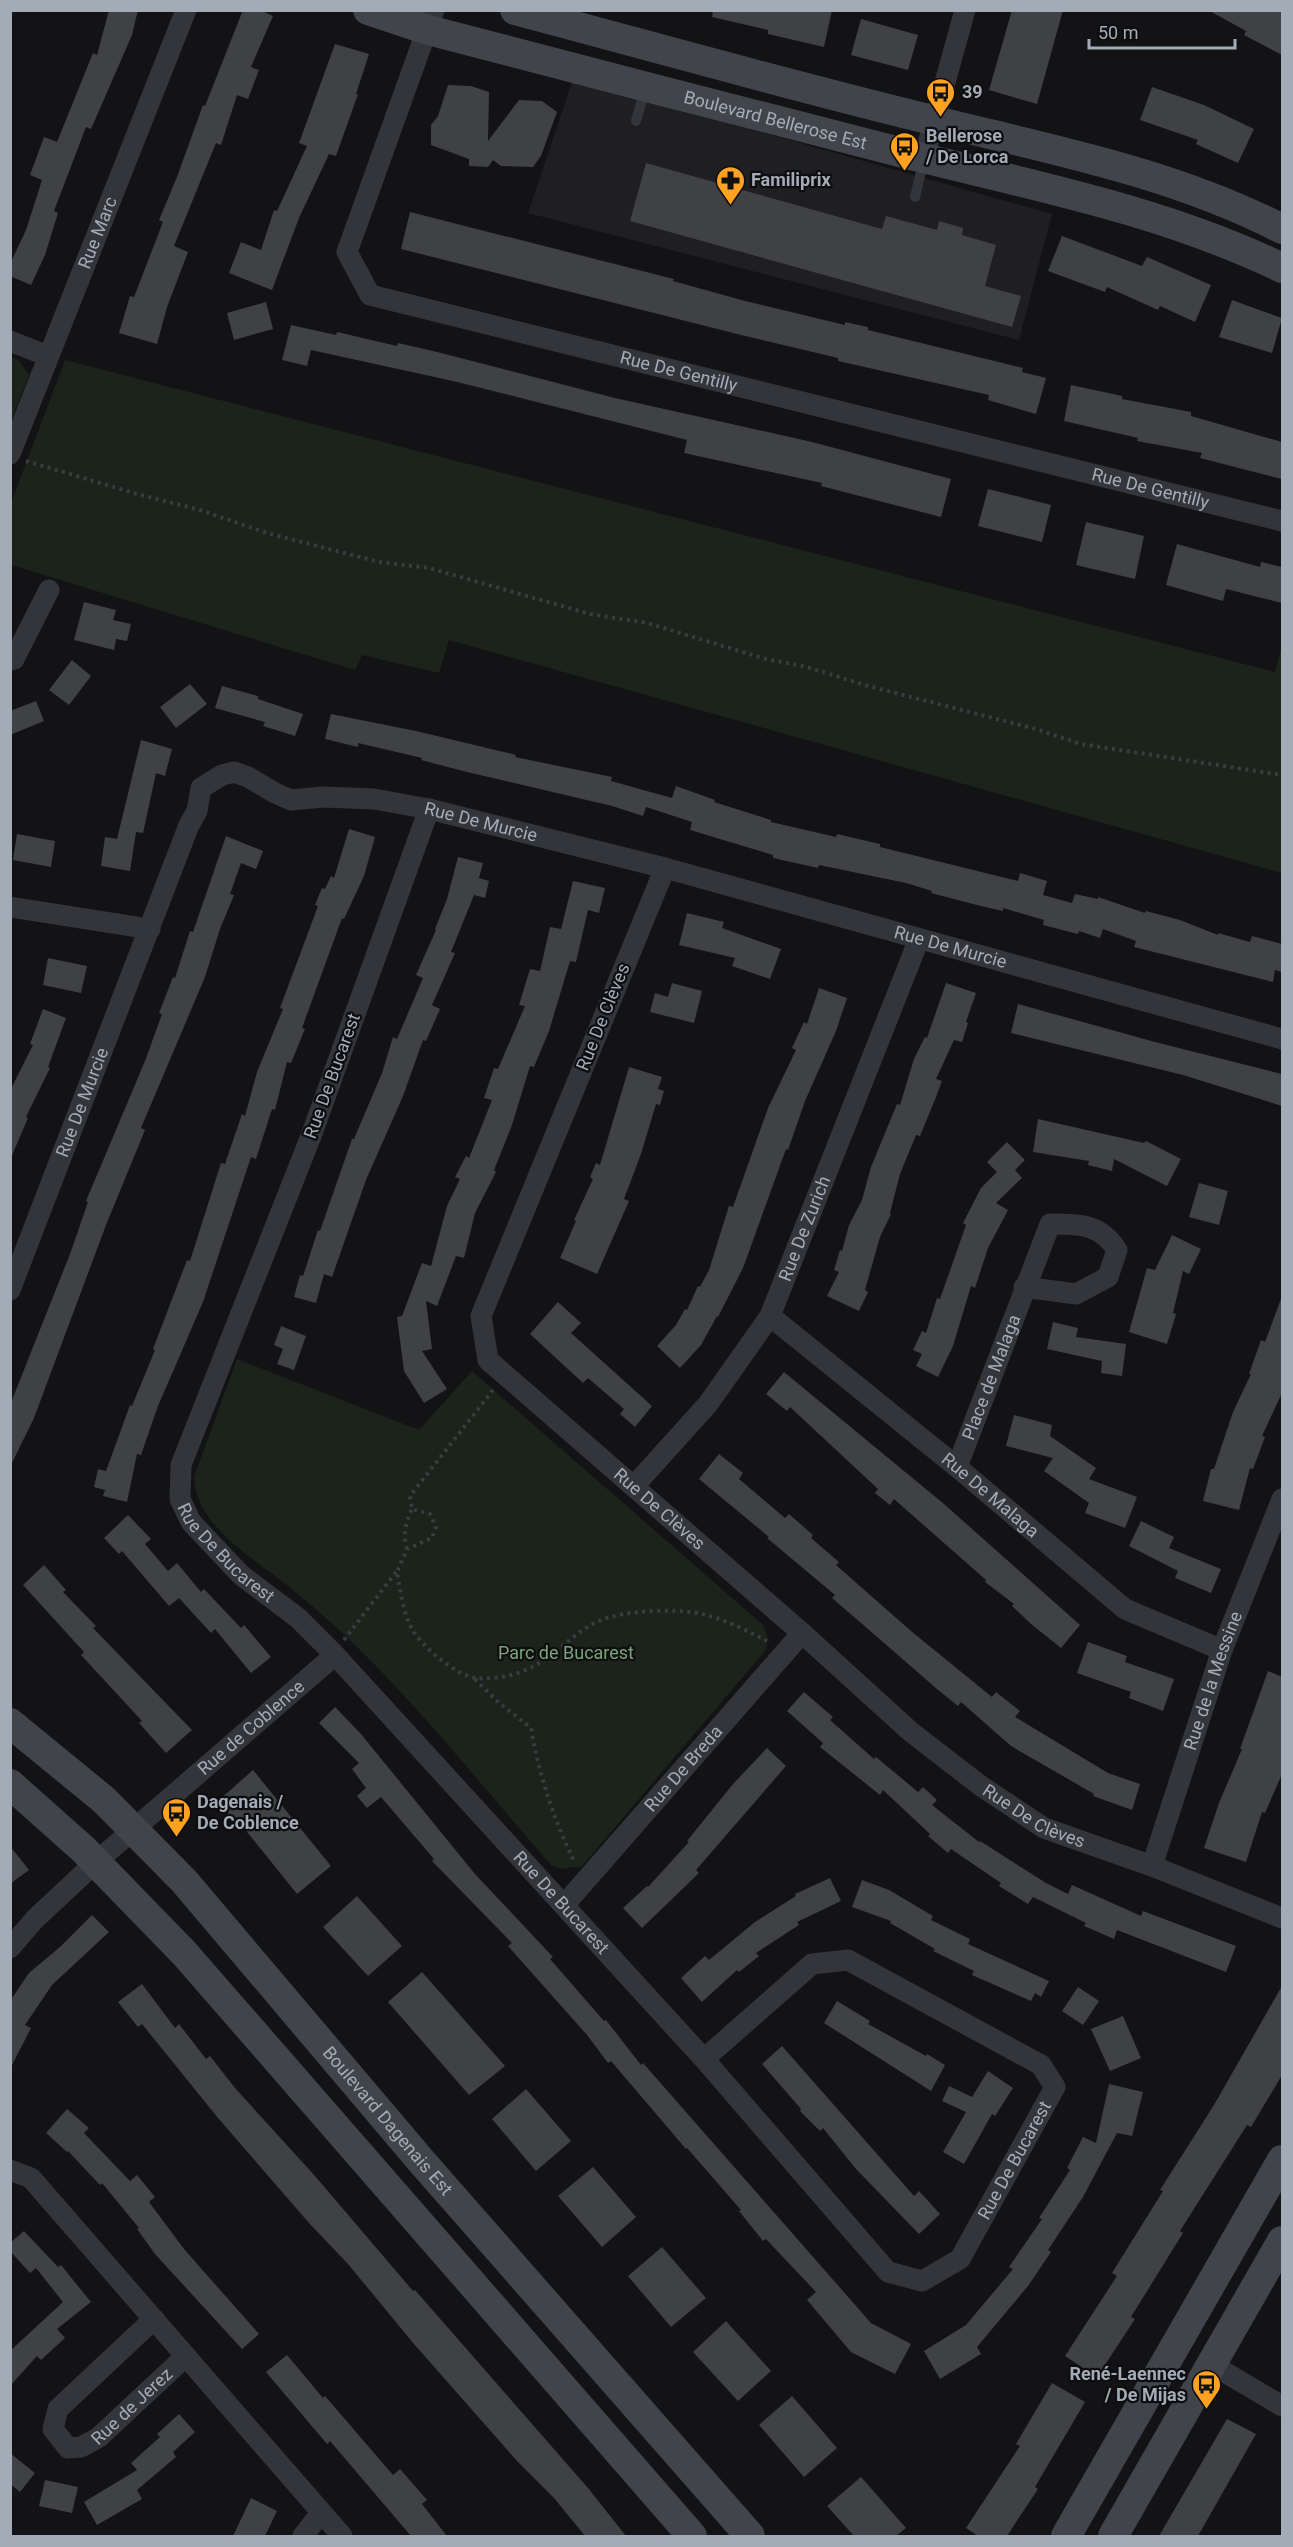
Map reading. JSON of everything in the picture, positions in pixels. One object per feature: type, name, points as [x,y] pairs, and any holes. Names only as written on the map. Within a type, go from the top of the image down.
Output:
[{"type":"street","name":"Rue Marc","points":[[16,457],[48,356],[186,10]]},
{"type":"street","name":"Boulevard Bellerose Est","points":[[368,10],[431,20],[646,87],[1100,201],[1234,245],[1282,268]]},
{"type":"street","points":[[515,10],[933,121],[1116,164],[1241,207],[1282,229]]},
{"type":"street","points":[[924,158],[965,10]]},
{"type":"street","name":"Rue De Gentilly","points":[[431,20],[347,252],[370,295],[1282,521]]},
{"type":"street","points":[[10,341],[48,356]]},
{"type":"street","points":[[10,660],[14,659],[49,590]]},
{"type":"street","name":"Rue De Murcie","points":[[10,1290],[189,825],[197,811],[201,788],[222,775],[234,772],[291,800],[323,797],[374,799],[429,809],[665,868],[1282,1039]]},
{"type":"street","name":"Rue De Bucarest","points":[[429,809],[311,1136],[182,1465],[180,1499],[191,1522],[242,1575],[298,1618],[335,1655],[565,1904],[704,2059],[888,2272],[922,2281],[960,2259],[1055,2087],[1041,2065],[848,1960],[812,1964],[704,2059]]},
{"type":"street","name":"Rue De Clèves","points":[[665,868],[481,1316],[488,1360],[802,1633],[911,1732],[981,1786],[1044,1828],[1152,1866],[1282,1918]]},
{"type":"street","points":[[10,907],[150,929]]},
{"type":"street","name":"Rue De Zurich","points":[[633,1486],[708,1404],[770,1316],[919,939]]},
{"type":"street","name":"Place de Malaga","points":[[957,1467],[1024,1287]]},
{"type":"street","name":"Rue De Malaga","points":[[770,1316],[957,1467],[1125,1609],[1222,1650]]},
{"type":"street","name":"Rue de la Messine","points":[[1152,1866],[1222,1650],[1282,1499]]},
{"type":"street","name":"Rue De Breda","points":[[565,1904],[802,1633]]},
{"type":"street","name":"Rue de Coblence","points":[[10,1948],[35,1919],[96,1862],[335,1655]]},
{"type":"street","name":"Boulevard Dagenais Est","points":[[10,1723],[86,1784],[184,1881],[422,2162],[750,2536]]},
{"type":"street","points":[[10,1784],[96,1862],[210,1982],[692,2536]]},
{"type":"street","points":[[1066,2536],[1282,2160]]},
{"type":"street","name":"Rue de Jerez","points":[[10,2170],[31,2178],[342,2536]]},
{"type":"street","points":[[1113,2536],[1282,2241]]},
{"type":"street","name":"Rue de Jerez","points":[[154,2319],[58,2409],[53,2429],[68,2448],[81,2447],[98,2438],[186,2356]]},
{"type":"street","points":[[1211,2364],[1282,2406]]},
{"type":"street","points":[[303,2536],[321,2513]]},
{"type":"lane","points":[[636,121],[646,87]]},
{"type":"lane","points":[[915,197],[924,158]]},
{"type":"path","points":[[16,457],[137,494],[200,510],[267,533],[379,562],[429,568],[590,614],[647,623],[867,686],[1036,729],[1082,744],[1282,775]]},
{"type":"path","points":[[407,1549],[404,1541],[404,1528],[412,1509],[410,1496],[504,1375]]},
{"type":"path","points":[[335,1655],[396,1572],[407,1549],[432,1538],[436,1527],[430,1514],[412,1509]]},
{"type":"path","points":[[396,1572],[412,1630],[436,1658],[475,1678],[499,1703],[531,1728],[541,1779],[561,1835],[584,1882]]},
{"type":"path","points":[[475,1678],[510,1676],[532,1667],[556,1652],[591,1623],[640,1613],[678,1612],[705,1615],[769,1642],[785,1652]]},
{"type":"shaded area","points":[[573,79],[1052,214],[1019,340],[528,213]]},
{"type":"green space","points":[[11,357],[18,360],[29,375],[11,421]]},
{"type":"green space","points":[[65,360],[1275,672],[1282,645],[1282,873],[449,640],[439,673],[362,655],[355,670],[11,565],[11,503]]},
{"type":"green space","name":"Parc de Bucarest","points":[[237,1359],[419,1430],[472,1371],[762,1624],[767,1637],[765,1651],[582,1866],[561,1869],[551,1865],[452,1749],[348,1638],[310,1604],[233,1544],[211,1520],[196,1492],[194,1477]]},
{"type":"building","points":[[109,10],[138,10],[132,35],[91,129],[86,127],[54,211],[58,213],[45,255],[31,285],[10,276],[10,264],[26,230],[42,180],[30,175],[44,137],[57,142],[93,53],[97,55]]},
{"type":"building","points":[[243,10],[260,10],[273,16],[251,67],[259,70],[248,99],[237,95],[221,145],[216,143],[174,246],[188,252],[167,307],[157,344],[119,333],[130,296],[134,297],[163,222],[159,220],[203,105],[205,106]]},
{"type":"building","points":[[713,10],[832,10],[824,47],[768,34],[768,30],[712,17]]},
{"type":"building","points":[[1012,10],[1063,10],[1037,104],[989,90]]},
{"type":"building","points":[[1208,10],[1282,10],[1282,55],[1244,35],[1246,31]]},
{"type":"building","points":[[861,19],[918,35],[908,70],[851,55]]},
{"type":"building","points":[[335,44],[369,54],[356,94],[358,94],[336,156],[329,154],[299,218],[272,290],[229,273],[241,242],[261,250],[274,210],[277,211],[307,146],[299,143]]},
{"type":"building","points":[[448,85],[471,86],[489,92],[488,141],[519,100],[542,101],[557,112],[541,156],[533,167],[501,166],[493,160],[488,167],[469,166],[469,159],[431,145],[431,125],[438,116]]},
{"type":"building","points":[[1152,87],[1204,105],[1254,129],[1238,163],[1196,144],[1198,140],[1140,120]]},
{"type":"building","points":[[646,163],[882,229],[886,216],[937,230],[939,221],[963,228],[962,235],[996,245],[985,286],[1021,296],[1012,327],[630,221]]},
{"type":"building","points":[[410,212],[674,279],[673,281],[745,301],[845,325],[845,322],[868,327],[868,330],[1023,368],[1022,372],[1046,378],[1036,414],[988,400],[989,395],[838,361],[838,358],[401,249]]},
{"type":"building","points":[[1062,236],[1142,266],[1147,257],[1211,285],[1195,322],[1160,306],[1158,310],[1107,287],[1105,292],[1048,271]]},
{"type":"building","points":[[1232,300],[1282,318],[1272,353],[1219,337]]},
{"type":"building","points":[[266,302],[273,329],[234,340],[227,313]]},
{"type":"building","points":[[291,325],[437,352],[615,398],[812,442],[951,479],[941,517],[821,486],[822,483],[684,453],[687,440],[453,381],[311,350],[307,366],[282,360]]},
{"type":"building","points":[[1071,385],[1122,396],[1122,399],[1191,412],[1191,416],[1282,442],[1282,479],[1200,458],[1202,453],[1137,441],[1138,438],[1064,421]]},
{"type":"building","points":[[988,489],[1051,505],[1042,542],[978,526]]},
{"type":"building","points":[[1086,522],[1144,536],[1135,579],[1076,565]]},
{"type":"building","points":[[1177,544],[1260,567],[1261,562],[1282,567],[1282,603],[1226,589],[1223,601],[1166,585]]},
{"type":"building","points":[[84,602],[116,610],[113,620],[131,624],[127,641],[116,639],[114,650],[74,640]]},
{"type":"building","points":[[72,660],[91,676],[69,705],[49,690]]},
{"type":"building","points":[[190,684],[207,704],[176,728],[160,707]]},
{"type":"building","points":[[222,686],[258,696],[258,699],[303,714],[295,736],[263,726],[265,722],[215,708]]},
{"type":"building","points":[[36,701],[44,721],[10,735],[10,711]]},
{"type":"building","points":[[331,714],[416,731],[516,755],[515,757],[612,777],[611,781],[672,798],[676,786],[715,800],[714,802],[771,820],[771,822],[836,837],[837,834],[880,844],[880,847],[1018,881],[1020,873],[1047,881],[1043,895],[1072,903],[1075,894],[1098,899],[1098,897],[1145,913],[1146,911],[1180,920],[1218,935],[1218,933],[1250,942],[1252,936],[1282,944],[1282,972],[1275,970],[1273,982],[1134,947],[1136,941],[1103,929],[1100,938],[1079,931],[1078,934],[1043,925],[1044,920],[1003,908],[1003,911],[931,893],[932,891],[906,883],[773,858],[773,855],[690,830],[692,822],[646,807],[643,816],[612,806],[421,760],[422,758],[358,743],[358,747],[325,739]]},
{"type":"building","points":[[141,740],[172,749],[165,776],[156,773],[143,833],[136,832],[130,871],[101,866],[105,837],[117,839]]},
{"type":"building","points":[[349,829],[375,837],[364,876],[344,919],[342,918],[302,1028],[305,1029],[291,1063],[287,1062],[275,1110],[272,1109],[256,1159],[251,1157],[203,1302],[158,1406],[141,1455],[137,1454],[127,1502],[103,1496],[105,1490],[94,1487],[98,1469],[106,1471],[130,1405],[132,1406],[155,1350],[153,1349],[187,1260],[190,1261],[221,1163],[225,1164],[242,1114],[245,1116],[257,1072],[283,1009],[280,1008],[318,906],[315,905],[322,888],[325,889],[331,876],[334,878]]},
{"type":"building","points":[[17,834],[55,841],[51,867],[13,860]]},
{"type":"building","points":[[226,836],[263,851],[256,869],[241,863],[230,894],[234,895],[220,929],[205,977],[141,1128],[145,1130],[106,1225],[34,1418],[10,1467],[10,1405],[70,1254],[88,1202],[86,1201],[145,1061],[162,1014],[159,1013],[173,977],[175,978],[190,931],[193,932]]},
{"type":"building","points":[[458,857],[483,863],[479,878],[489,881],[485,898],[474,895],[451,952],[455,953],[432,1005],[440,1009],[426,1041],[423,1040],[403,1096],[366,1180],[332,1277],[324,1274],[316,1303],[294,1297],[300,1275],[303,1276],[352,1139],[354,1139],[382,1073],[393,1037],[397,1039],[423,978],[416,975],[436,930]]},
{"type":"building","points":[[573,881],[605,888],[599,913],[588,910],[576,962],[570,961],[549,1031],[534,1067],[530,1066],[512,1125],[494,1170],[496,1172],[475,1213],[464,1258],[456,1256],[437,1306],[426,1301],[432,1349],[422,1351],[447,1389],[424,1403],[404,1371],[397,1317],[402,1316],[422,1263],[431,1266],[447,1206],[460,1179],[455,1177],[466,1156],[469,1158],[492,1100],[484,1098],[494,1068],[498,1069],[525,1006],[519,1005],[530,969],[540,971],[550,927],[561,929]]},
{"type":"building","points":[[687,913],[724,922],[722,928],[781,949],[770,979],[732,966],[735,958],[679,945]]},
{"type":"building","points":[[48,958],[87,966],[81,993],[43,985]]},
{"type":"building","points":[[672,983],[702,991],[694,1023],[650,1012],[655,993],[668,997]]},
{"type":"building","points":[[946,983],[976,993],[962,1042],[954,1040],[936,1079],[942,1081],[936,1097],[920,1136],[916,1135],[900,1174],[891,1214],[880,1237],[865,1290],[868,1292],[859,1311],[827,1296],[839,1272],[834,1270],[840,1250],[842,1251],[849,1225],[862,1200],[871,1167],[897,1104],[900,1105],[914,1059],[925,1037],[927,1038]]},
{"type":"building","points":[[819,988],[847,998],[836,1031],[805,1101],[788,1150],[786,1149],[743,1268],[701,1345],[680,1368],[657,1346],[676,1325],[685,1309],[687,1310],[698,1286],[700,1287],[709,1270],[729,1206],[733,1207],[768,1108],[796,1050],[792,1048],[804,1022],[807,1024]]},
{"type":"building","points":[[1018,1004],[1282,1074],[1282,1106],[1183,1075],[1011,1033]]},
{"type":"building","points":[[43,1009],[66,1018],[48,1067],[50,1068],[26,1117],[28,1118],[10,1160],[10,1091],[33,1045],[30,1044]]},
{"type":"building","points":[[629,1067],[662,1077],[658,1089],[664,1091],[660,1105],[656,1104],[624,1199],[629,1201],[597,1274],[560,1258],[593,1179],[590,1177],[596,1163],[600,1165]]},
{"type":"building","points":[[1038,1119],[1144,1143],[1146,1141],[1181,1159],[1167,1186],[1114,1159],[1112,1171],[1088,1165],[1089,1161],[1033,1152]]},
{"type":"building","points":[[1007,1142],[1025,1160],[1015,1170],[1022,1178],[996,1203],[1008,1210],[988,1248],[975,1288],[971,1286],[953,1346],[938,1377],[916,1366],[922,1354],[913,1350],[922,1331],[926,1333],[937,1298],[940,1299],[966,1225],[963,1223],[981,1188],[997,1172],[987,1162]]},
{"type":"building","points":[[1199,1183],[1228,1191],[1219,1225],[1189,1217]]},
{"type":"building","points":[[1172,1235],[1201,1249],[1189,1274],[1183,1271],[1173,1313],[1176,1314],[1167,1344],[1129,1332],[1147,1268],[1155,1270]]},
{"type":"building","points":[[1281,1299],[1282,1393],[1262,1436],[1265,1437],[1253,1469],[1250,1468],[1239,1510],[1203,1501],[1211,1469],[1214,1469],[1233,1412],[1251,1374],[1249,1374],[1261,1340],[1265,1342]]},
{"type":"building","points":[[558,1302],[581,1323],[571,1333],[652,1406],[635,1427],[620,1414],[624,1409],[588,1378],[583,1383],[530,1334]]},
{"type":"building","points":[[1053,1322],[1078,1328],[1076,1337],[1126,1344],[1122,1376],[1101,1373],[1102,1361],[1047,1349]]},
{"type":"building","points":[[281,1326],[306,1336],[294,1370],[277,1364],[283,1349],[274,1345]]},
{"type":"building","points":[[784,1372],[944,1504],[1080,1625],[1061,1648],[1031,1624],[1012,1606],[1014,1604],[985,1582],[986,1580],[894,1499],[890,1505],[875,1493],[878,1489],[790,1407],[787,1411],[766,1394]]},
{"type":"building","points":[[1014,1415],[1052,1425],[1050,1436],[1096,1468],[1089,1479],[1137,1497],[1125,1528],[1085,1513],[1089,1503],[1044,1471],[1053,1458],[1006,1446]]},
{"type":"building","points":[[719,1454],[743,1473],[739,1479],[785,1518],[789,1514],[813,1535],[811,1538],[839,1562],[836,1565],[911,1631],[992,1697],[996,1692],[1020,1711],[1015,1717],[1108,1773],[1140,1784],[1132,1810],[1093,1796],[1094,1794],[1011,1746],[961,1702],[958,1706],[937,1689],[832,1598],[835,1595],[699,1479]]},
{"type":"building","points":[[128,1515],[151,1539],[145,1544],[168,1571],[177,1563],[201,1592],[204,1589],[241,1628],[244,1625],[271,1657],[251,1673],[215,1629],[211,1633],[179,1598],[169,1606],[122,1551],[119,1554],[104,1538]]},
{"type":"building","points":[[1141,1521],[1174,1537],[1169,1548],[1221,1569],[1211,1593],[1175,1578],[1178,1571],[1129,1546]]},
{"type":"building","points":[[44,1565],[66,1590],[63,1592],[96,1626],[93,1628],[192,1730],[166,1753],[139,1723],[142,1721],[81,1655],[84,1652],[23,1585]]},
{"type":"building","points":[[1088,1642],[1127,1656],[1125,1662],[1174,1679],[1163,1711],[1129,1698],[1131,1692],[1077,1673]]},
{"type":"building","points":[[1268,1671],[1282,1677],[1282,1774],[1265,1813],[1262,1812],[1246,1862],[1204,1848],[1219,1803],[1242,1749],[1240,1749]]},
{"type":"building","points":[[804,1692],[833,1717],[830,1720],[874,1759],[876,1757],[918,1792],[923,1787],[937,1800],[932,1805],[979,1842],[1068,1894],[1072,1885],[1141,1916],[1143,1911],[1236,1946],[1226,1972],[1117,1930],[1114,1939],[1084,1926],[1086,1923],[1033,1897],[1028,1904],[999,1886],[1001,1883],[951,1849],[948,1853],[883,1790],[880,1795],[820,1747],[823,1743],[787,1711]]},
{"type":"building","points":[[335,1707],[361,1734],[475,1874],[553,1957],[550,1959],[604,2021],[606,2020],[641,2065],[643,2063],[871,2323],[911,2344],[895,2374],[851,2352],[807,2300],[816,2292],[766,2239],[763,2241],[739,2211],[741,2210],[611,2061],[608,2063],[587,2035],[508,1946],[512,1943],[432,1861],[434,1859],[381,1797],[367,1808],[357,1796],[366,1788],[352,1769],[359,1763],[319,1723]]},
{"type":"building","points":[[767,1748],[786,1766],[696,1870],[699,1873],[642,1928],[623,1908],[648,1887],[689,1842],[687,1841],[733,1784]]},
{"type":"building","points":[[253,1770],[331,1866],[297,1894],[239,1822],[237,1823],[218,1801]]},
{"type":"building","points":[[10,1846],[29,1870],[10,1884]]},
{"type":"building","points":[[830,1878],[841,1901],[797,1922],[799,1925],[756,1953],[759,1956],[739,1972],[737,1970],[702,2002],[681,1978],[705,1956],[709,1960],[755,1922],[796,1896],[795,1894]]},
{"type":"building","points":[[862,1880],[889,1890],[933,1916],[931,1920],[970,1939],[968,1944],[1049,1981],[1041,1997],[1035,1993],[1031,2001],[972,1975],[974,1971],[933,1951],[935,1949],[890,1923],[891,1921],[852,1907]]},
{"type":"building","points":[[357,1896],[402,1946],[368,1976],[323,1927]]},
{"type":"building","points":[[92,1915],[109,1932],[52,1985],[25,2025],[31,2028],[10,2069],[10,2001],[29,1973],[60,1947]]},
{"type":"building","points":[[422,1972],[505,2066],[469,2095],[388,2002]]},
{"type":"building","points":[[142,1984],[175,2028],[179,2024],[206,2059],[210,2056],[235,2088],[588,2488],[626,2536],[585,2536],[554,2498],[517,2461],[414,2344],[348,2264],[309,2223],[218,2118],[142,2024],[138,2027],[118,2002]]},
{"type":"building","points":[[1282,1986],[1282,2075],[1251,2127],[1247,2125],[1180,2231],[1183,2233],[1131,2317],[1135,2319],[1097,2377],[1065,2356],[1117,2276],[1112,2273],[1163,2191],[1160,2190],[1214,2105]]},
{"type":"building","points":[[1078,1987],[1099,2001],[1083,2025],[1062,2011]]},
{"type":"building","points":[[837,2001],[870,2021],[868,2024],[945,2065],[931,2091],[824,2023]]},
{"type":"building","points":[[1123,2016],[1141,2058],[1110,2071],[1091,2029]]},
{"type":"building","points":[[782,2046],[914,2196],[919,2191],[940,2214],[919,2234],[856,2169],[823,2128],[820,2131],[800,2111],[801,2109],[762,2064]]},
{"type":"building","points":[[988,2071],[1013,2088],[995,2116],[992,2114],[964,2164],[943,2152],[966,2112],[942,2101],[949,2086],[972,2097]]},
{"type":"building","points":[[1109,2084],[1143,2092],[1132,2136],[1117,2133],[1083,2197],[1048,2250],[1051,2252],[1028,2286],[977,2347],[981,2354],[940,2379],[924,2351],[966,2325],[1013,2269],[1009,2267],[1042,2219],[1039,2218],[1070,2170],[1067,2168],[1083,2137],[1096,2143]]},
{"type":"building","points":[[526,2089],[571,2141],[536,2171],[492,2119]]},
{"type":"building","points":[[67,2109],[89,2128],[84,2133],[130,2181],[137,2175],[155,2197],[149,2202],[184,2249],[259,2334],[242,2349],[155,2254],[137,2229],[139,2228],[102,2183],[100,2185],[68,2151],[46,2133]]},
{"type":"building","points":[[593,2167],[636,2217],[602,2247],[558,2196]]},
{"type":"building","points":[[24,2231],[58,2267],[61,2265],[91,2302],[57,2329],[65,2338],[41,2360],[37,2356],[10,2386],[10,2351],[63,2302],[36,2268],[30,2273],[10,2251],[10,2243]]},
{"type":"building","points":[[662,2247],[706,2298],[671,2327],[628,2276]]},
{"type":"building","points":[[726,2321],[771,2371],[738,2401],[693,2352]]},
{"type":"building","points":[[287,2355],[393,2475],[400,2469],[427,2500],[422,2504],[447,2536],[411,2536],[330,2441],[327,2444],[266,2372]]},
{"type":"building","points":[[1052,2383],[1085,2402],[1035,2487],[1038,2489],[1007,2536],[978,2536],[966,2528],[1020,2446],[1016,2444]]},
{"type":"building","points":[[792,2396],[837,2448],[804,2477],[759,2425]]},
{"type":"building","points":[[179,2414],[195,2432],[173,2452],[176,2457],[137,2490],[142,2499],[97,2525],[84,2502],[137,2470],[131,2463],[160,2437],[157,2434]]},
{"type":"building","points":[[1227,2419],[1256,2434],[1198,2536],[1159,2536]]},
{"type":"building","points":[[10,2453],[35,2473],[20,2492],[10,2484]]},
{"type":"building","points":[[861,2477],[906,2528],[896,2536],[854,2536],[827,2506]]},
{"type":"building","points":[[45,2480],[78,2487],[72,2513],[39,2506]]},
{"type":"building","points":[[251,2498],[277,2511],[265,2536],[233,2536]]},
{"type":"place","name":"39","points":[[941,118]]},
{"type":"place","name":"Bellerose / De Lorca","points":[[905,172]]},
{"type":"place","name":"Familiprix","points":[[730,206]]},
{"type":"place","name":"Dagenais / De Coblence","points":[[176,1838]]},
{"type":"place","name":"René-Laennec / De Mijas","points":[[1207,2410]]}]
